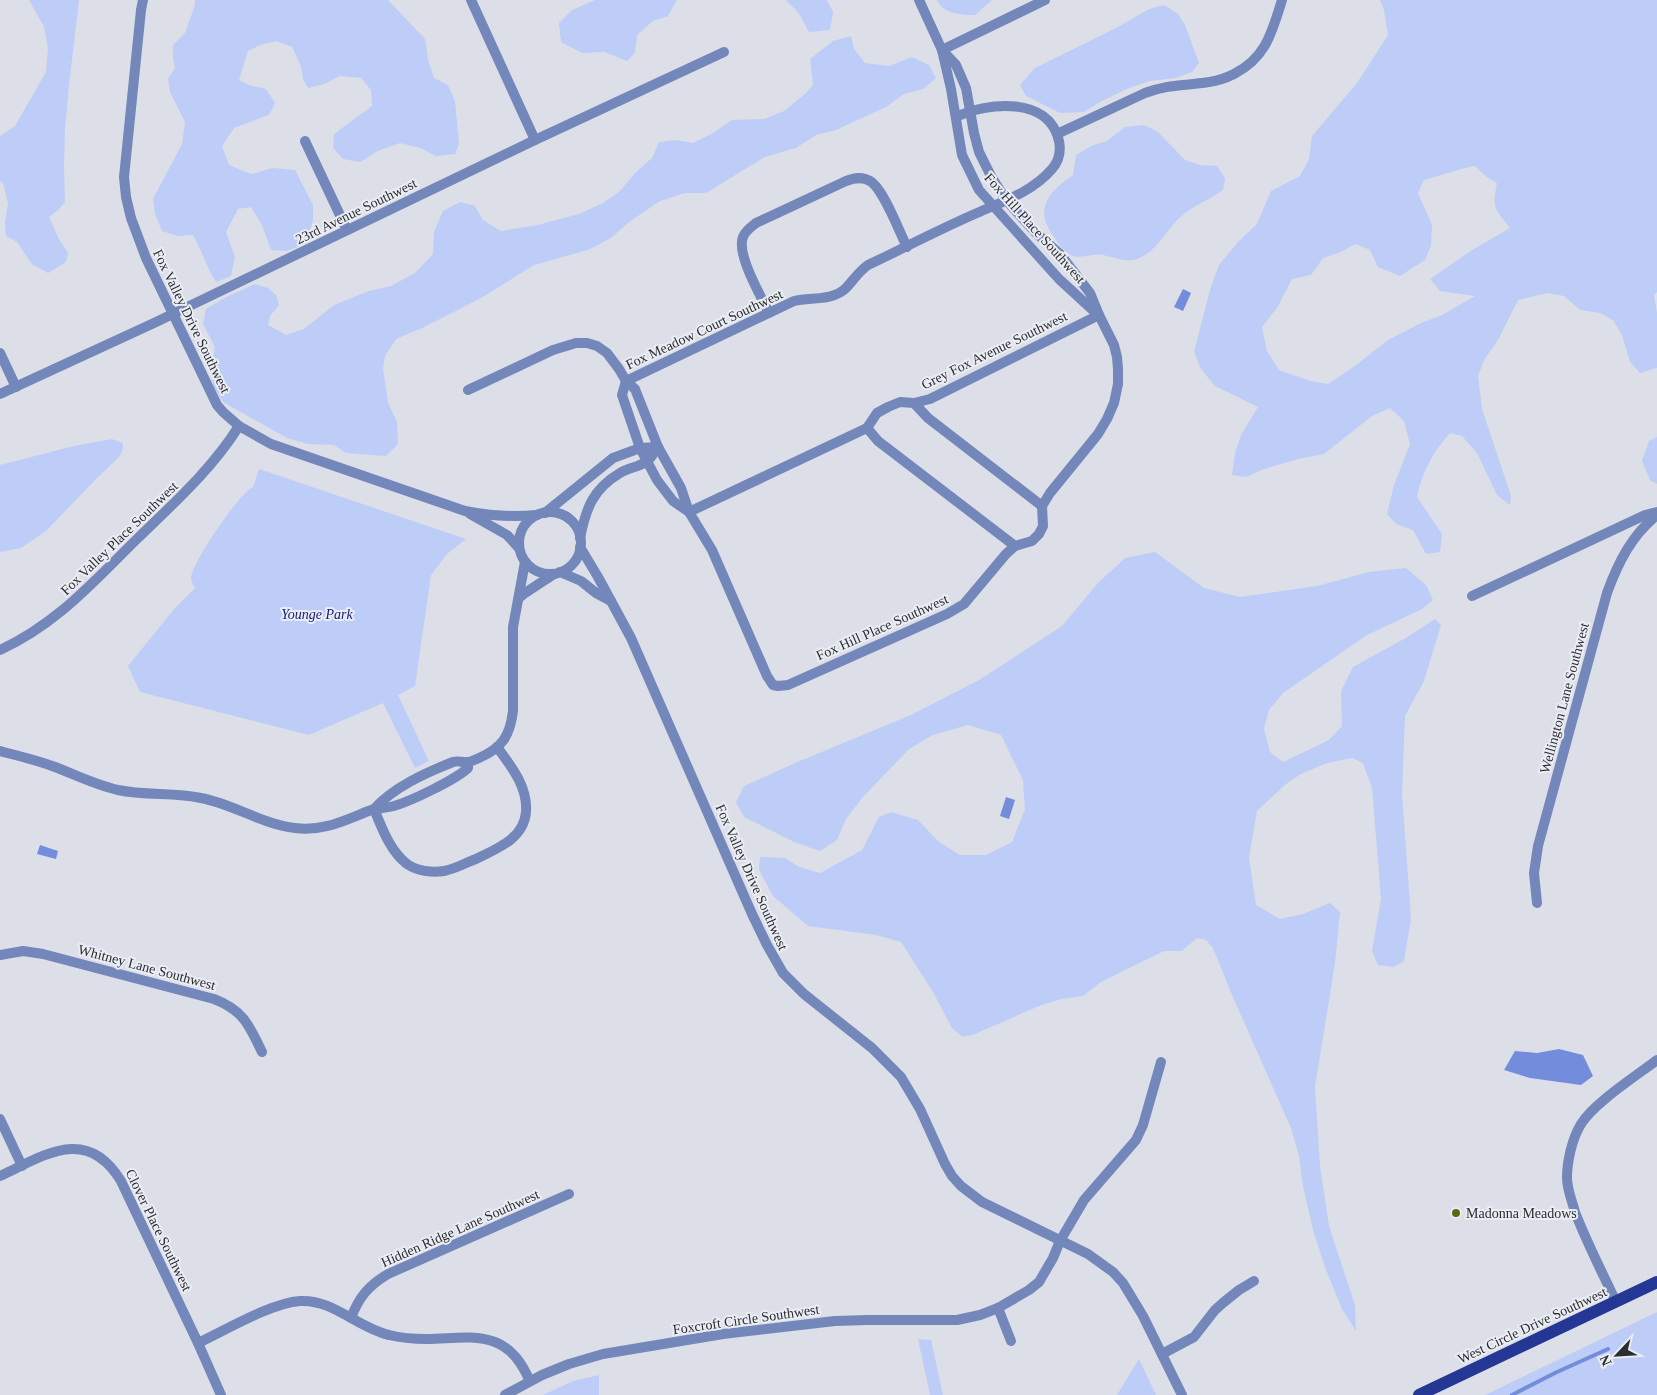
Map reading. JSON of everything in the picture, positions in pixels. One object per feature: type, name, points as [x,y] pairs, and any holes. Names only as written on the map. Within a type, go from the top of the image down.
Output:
[{"type":"main road","name":"West Circle Drive Southwest","points":[[1419,1395],[1657,1282]]},
{"type":"street","points":[[471,0],[535,140]]},
{"type":"street","points":[[918,0],[942,50],[1045,0]]},
{"type":"street","points":[[1057,134],[1159,88],[1175,84],[1210,82],[1226,78],[1243,70],[1262,52],[1271,34],[1282,0]]},
{"type":"street","name":"Fox Valley Drive Southwest","points":[[141,3],[124,176],[126,198],[138,238],[172,314],[213,398],[223,412],[239,426],[283,449],[465,511],[511,517],[541,514]]},
{"type":"street","name":"Fox Hill Place Southwest","points":[[468,390],[553,350],[576,343],[588,343],[597,346],[606,353],[626,381],[635,389],[658,447],[681,488],[690,512],[712,550],[767,676],[773,684],[778,686],[788,684],[957,610],[971,597],[999,561],[1015,546],[1032,541],[1039,534],[1043,526],[1042,506],[1050,493],[1098,434],[1114,403],[1118,384],[1117,357],[1114,345],[1090,293],[1060,254],[1035,232],[1007,201],[992,178],[974,133],[966,88],[956,65],[942,50]]},
{"type":"street","name":"Fox Hill Place Southwest","points":[[942,50],[951,89],[962,155],[979,190],[1059,279],[1099,315]]},
{"type":"street","name":"23rd Avenue Southwest","points":[[0,394],[724,52]]},
{"type":"street","points":[[956,117],[971,110],[996,106],[1021,107],[1041,114],[1057,134],[1060,146],[1059,157],[1052,169],[1031,186],[1007,201]]},
{"type":"street","points":[[305,141],[347,230]]},
{"type":"street","points":[[769,313],[741,252],[742,237],[756,223],[846,181],[862,178],[870,181],[882,196],[906,247]]},
{"type":"street","name":"Fox Meadow Court Southwest","points":[[626,381],[794,301],[825,298],[837,294],[846,288],[861,270],[868,265],[979,212],[1007,201]]},
{"type":"street","name":"Grey Fox Avenue Southwest","points":[[690,512],[867,428],[877,413],[888,407],[900,402],[914,403],[930,399],[1099,315]]},
{"type":"street","points":[[0,354],[16,387]]},
{"type":"street","name":"Fox Hill Place Southwest","points":[[626,381],[622,395],[640,448],[657,480],[673,501],[690,512]]},
{"type":"street","points":[[914,403],[928,418],[1042,506]]},
{"type":"street","name":"Fox Valley Place Southwest","points":[[0,650],[39,629],[75,600],[197,481],[230,442],[239,426]]},
{"type":"street","points":[[867,428],[878,441],[1015,546]]},
{"type":"street","points":[[612,602],[596,593],[581,581],[557,573],[543,573],[533,569],[525,562],[519,548],[520,538],[523,528],[529,520],[541,514],[613,458],[640,448],[658,447]]},
{"type":"street","points":[[519,598],[524,593],[574,563],[584,516],[592,498],[621,473],[647,462],[658,447]]},
{"type":"street","name":"Fox Valley Drive Southwest","points":[[465,511],[507,535],[519,548]]},
{"type":"street","points":[[541,514],[554,512],[571,521],[577,529],[580,542]]},
{"type":"street","points":[[1472,596],[1645,516],[1657,513]]},
{"type":"street","name":"Wellington Lane Southwest","points":[[1537,903],[1534,873],[1538,846],[1607,593],[1626,550],[1636,535],[1657,513]]},
{"type":"street","name":"Fox Valley Drive Southwest","points":[[580,542],[631,638],[767,946],[783,973],[804,994],[872,1048],[901,1077],[920,1109],[945,1164],[961,1186],[982,1202],[1088,1254],[1113,1272],[1127,1289],[1144,1316],[1182,1395]]},
{"type":"street","points":[[374,809],[396,789],[456,761],[468,762],[489,753],[504,740],[512,723],[512,635],[525,562]]},
{"type":"street","points":[[374,809],[398,855],[417,869],[443,871],[455,868],[500,848],[517,834],[526,813],[517,774],[497,747]]},
{"type":"street","points":[[0,751],[54,766],[92,783],[119,790],[141,794],[201,798],[270,822],[293,828],[315,829],[374,809],[396,805],[458,776],[468,768],[468,762]]},
{"type":"street","name":"Whitney Lane Southwest","points":[[0,955],[23,951],[43,954],[214,999],[240,1014],[262,1052]]},
{"type":"street","points":[[1616,1302],[1581,1227],[1571,1199],[1567,1179],[1572,1142],[1581,1124],[1597,1106],[1657,1060]]},
{"type":"street","name":"Foxcroft Circle Southwest","points":[[505,1395],[530,1381],[569,1364],[603,1354],[723,1334],[835,1321],[957,1320],[980,1316],[998,1308],[1039,1282],[1053,1258],[1060,1241],[1088,1196],[1136,1140],[1143,1125],[1160,1062]]},
{"type":"street","points":[[0,1119],[22,1166]]},
{"type":"street","name":"Clover Place Southwest","points":[[0,1176],[47,1154],[68,1148],[90,1152],[107,1163],[121,1181],[221,1395]]},
{"type":"street","name":"Hidden Ridge Lane Southwest","points":[[351,1318],[356,1305],[370,1286],[388,1274],[569,1194]]},
{"type":"street","points":[[1162,1354],[1194,1337],[1215,1310],[1239,1290],[1254,1281]]},
{"type":"street","points":[[198,1343],[268,1310],[290,1302],[310,1301],[316,1302],[374,1330],[399,1337],[486,1339],[497,1343],[511,1352],[523,1367],[530,1381]]},
{"type":"street","points":[[998,1308],[1011,1342]]},
{"type":"green space","points":[[29,0],[79,0],[65,129],[65,202],[49,217],[68,253],[66,262],[48,273],[32,264],[17,242],[6,236],[5,223],[8,203],[3,183],[0,181],[0,136],[15,126],[46,72],[48,49],[44,27]]},
{"type":"green space","points":[[195,0],[388,0],[425,39],[428,59],[434,78],[448,85],[455,101],[459,144],[455,154],[436,156],[420,148],[400,143],[378,151],[360,162],[343,159],[333,148],[334,134],[372,106],[371,90],[361,78],[340,76],[324,84],[308,88],[292,47],[276,41],[260,45],[248,51],[239,80],[249,85],[266,89],[275,103],[269,115],[234,128],[222,146],[229,165],[251,174],[273,168],[295,170],[313,205],[313,220],[306,243],[287,251],[271,250],[262,225],[251,207],[238,209],[226,232],[235,257],[231,276],[216,282],[193,235],[177,236],[162,231],[155,214],[153,199],[182,144],[185,122],[170,92],[168,79],[175,68],[173,45],[185,33]]},
{"type":"green space","points":[[595,0],[677,0],[668,16],[653,21],[637,35],[635,53],[627,61],[604,52],[582,53],[561,42],[559,23],[572,10]]},
{"type":"green space","points":[[786,0],[827,0],[833,12],[830,30],[809,32],[798,12]]},
{"type":"green space","points":[[937,0],[992,0],[975,15],[958,14],[948,11]]},
{"type":"green space","points":[[1380,0],[1657,0],[1657,292],[1654,295],[1657,313],[1657,368],[1640,373],[1630,362],[1622,335],[1613,320],[1600,313],[1580,310],[1564,296],[1548,293],[1518,300],[1498,340],[1484,360],[1478,376],[1482,409],[1511,496],[1510,505],[1497,495],[1477,453],[1462,436],[1450,433],[1429,463],[1417,497],[1442,534],[1440,552],[1426,554],[1413,530],[1396,524],[1387,514],[1394,485],[1410,444],[1404,421],[1390,408],[1372,416],[1324,454],[1264,469],[1246,477],[1232,475],[1235,453],[1241,435],[1258,407],[1215,386],[1201,369],[1194,352],[1210,290],[1219,265],[1239,241],[1257,224],[1271,191],[1300,176],[1309,159],[1312,136],[1357,83],[1388,35],[1384,10]],"holes":[[[1475,166],[1488,178],[1497,183],[1496,207],[1510,228],[1472,250],[1430,279],[1440,291],[1475,296],[1442,315],[1421,323],[1388,340],[1328,384],[1310,381],[1279,370],[1267,351],[1262,327],[1277,308],[1292,279],[1311,275],[1323,258],[1341,252],[1355,244],[1370,250],[1378,267],[1400,276],[1425,260],[1431,246],[1432,225],[1418,193],[1424,180]]]},
{"type":"green space","points":[[1164,5],[1178,14],[1185,25],[1199,63],[1192,72],[1176,78],[1150,81],[1129,88],[1084,112],[1060,113],[1026,96],[1020,85],[1035,68],[1116,28],[1149,9]]},
{"type":"green space","points":[[851,36],[854,49],[865,63],[889,66],[912,57],[929,65],[936,78],[923,89],[904,94],[886,107],[836,130],[816,135],[796,148],[765,157],[706,193],[685,193],[660,201],[629,222],[611,238],[588,250],[534,265],[483,297],[396,339],[385,356],[383,368],[388,403],[397,422],[398,444],[386,456],[346,453],[334,445],[308,444],[287,438],[223,402],[213,386],[211,371],[215,347],[203,324],[206,309],[224,298],[255,284],[268,288],[276,295],[279,305],[270,316],[268,325],[286,335],[304,329],[334,305],[369,291],[391,286],[415,273],[433,254],[434,232],[443,211],[460,202],[475,206],[483,220],[501,231],[538,225],[579,214],[603,203],[620,191],[635,173],[652,158],[659,142],[676,140],[693,143],[713,133],[732,120],[764,119],[784,111],[813,85],[810,59],[833,41]]},
{"type":"green space","points":[[1144,125],[1158,132],[1185,160],[1200,165],[1217,166],[1225,178],[1223,190],[1193,207],[1178,219],[1157,245],[1144,256],[1133,260],[1124,260],[1100,255],[1073,256],[1064,250],[1048,227],[1044,210],[1047,202],[1057,188],[1073,175],[1076,155],[1093,145],[1107,141],[1125,127]]},
{"type":"green space","points":[[1657,437],[1657,484],[1650,480],[1642,461],[1649,441]]},
{"type":"green space","points":[[112,439],[123,443],[120,456],[46,531],[21,548],[0,552],[0,465],[74,446]]},
{"type":"green space","name":"Younge Park","points":[[259,469],[466,539],[447,554],[431,575],[415,686],[398,695],[429,761],[415,768],[383,703],[309,735],[140,692],[128,666],[175,608],[196,587],[193,586],[191,578],[193,570],[207,544],[228,514],[253,487]]},
{"type":"green space","points":[[1155,552],[1204,588],[1240,597],[1317,586],[1369,572],[1406,568],[1426,585],[1433,600],[1422,609],[1367,635],[1283,693],[1269,710],[1264,729],[1270,752],[1283,762],[1329,740],[1342,726],[1341,691],[1353,667],[1404,639],[1435,619],[1441,625],[1424,681],[1405,716],[1402,794],[1411,919],[1404,961],[1393,967],[1378,965],[1372,951],[1381,899],[1372,788],[1363,763],[1352,758],[1327,763],[1301,774],[1286,784],[1257,811],[1249,858],[1256,905],[1280,919],[1303,914],[1330,903],[1340,912],[1335,963],[1315,1087],[1320,1166],[1329,1226],[1355,1305],[1356,1331],[1342,1309],[1326,1270],[1313,1230],[1303,1186],[1299,1156],[1291,1128],[1213,948],[1206,940],[1197,938],[1182,951],[1164,951],[1101,982],[1083,996],[1061,999],[1039,1006],[975,1034],[963,1037],[952,1028],[933,992],[901,942],[876,935],[808,926],[773,896],[759,870],[760,857],[785,858],[799,867],[820,873],[862,850],[879,817],[891,812],[918,820],[939,842],[960,855],[986,855],[1012,842],[1025,809],[1023,780],[1001,735],[968,725],[933,735],[909,749],[862,798],[846,819],[837,840],[820,851],[794,842],[744,817],[736,802],[744,786],[911,715],[979,680],[1062,626],[1099,582],[1125,558]]},
{"type":"green space","points":[[1657,1312],[1657,1395],[1485,1395]]},
{"type":"green space","points":[[918,1339],[931,1340],[943,1395],[930,1395]]},
{"type":"green space","points":[[1139,1359],[1156,1395],[1117,1395]]},
{"type":"green space","points":[[599,1375],[599,1395],[543,1395],[573,1381]]},
{"type":"water","points":[[1183,289],[1191,293],[1183,311],[1174,307]]},
{"type":"water","points":[[1006,797],[1015,800],[1009,819],[1000,816]]},
{"type":"water","points":[[40,845],[58,851],[56,859],[37,854]]},
{"type":"water","points":[[1559,1049],[1583,1055],[1593,1076],[1581,1085],[1530,1078],[1504,1070],[1515,1051],[1537,1053]]},
{"type":"waterway","points":[[1512,1395],[1608,1349]]},
{"type":"place","name":"Madonna Meadows","points":[[1456,1213]]}]
